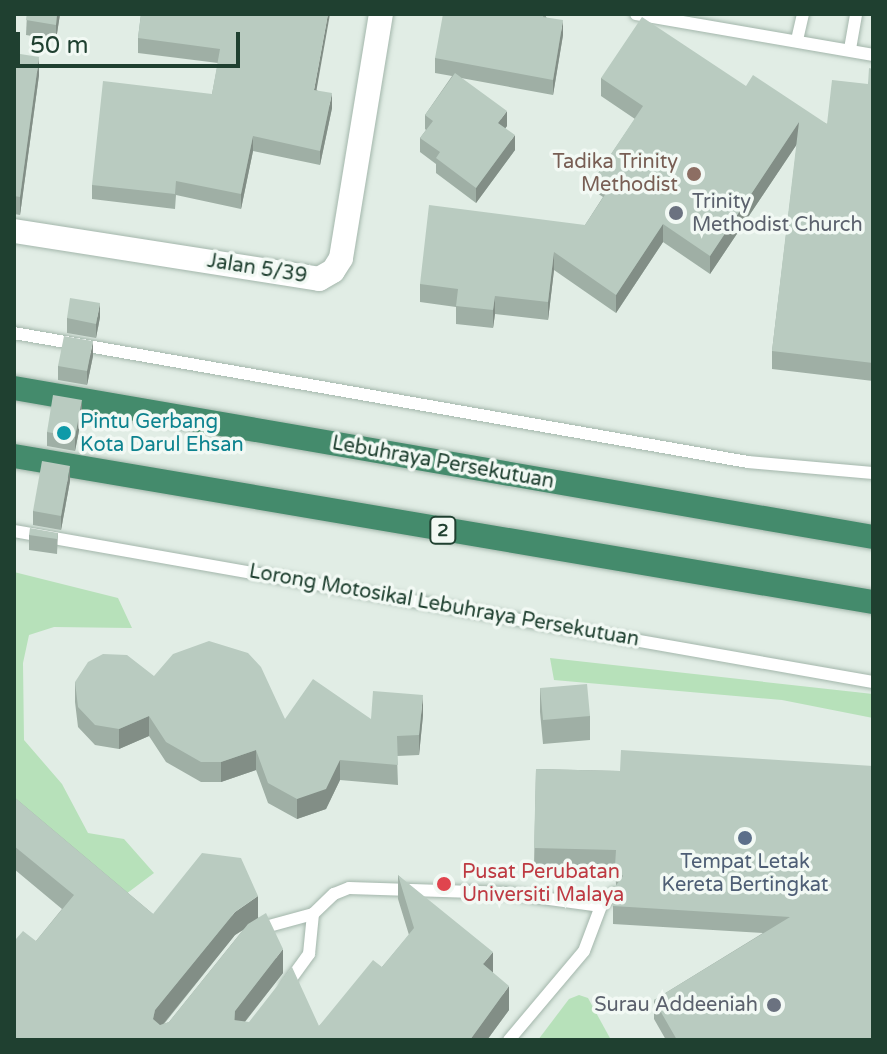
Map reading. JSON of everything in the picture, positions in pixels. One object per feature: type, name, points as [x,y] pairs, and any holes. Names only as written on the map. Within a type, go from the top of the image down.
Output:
[{"type":"highway","name":"Lebuhraya Persekutuan","points":[[14,388],[873,537]]},
{"type":"highway","name":"2","points":[[14,456],[873,602]]},
{"type":"street","name":"Jalan 5/39","points":[[14,231],[319,279],[333,271],[341,258],[381,14]]},
{"type":"lane","points":[[636,14],[873,55]]},
{"type":"lane","points":[[797,40],[803,14]]},
{"type":"lane","points":[[850,49],[856,14]]},
{"type":"lane","points":[[14,333],[748,462],[873,473]]},
{"type":"lane","name":"Lorong Motosikal Lebuhraya Persekutuan","points":[[14,531],[873,682]]},
{"type":"lane","points":[[242,941],[274,921],[313,914],[334,894],[349,888],[505,893],[601,906]]},
{"type":"lane","points":[[509,1040],[584,951],[601,906],[614,893]]},
{"type":"lane","points":[[280,994],[309,954],[313,914]]},
{"type":"green space","points":[[14,572],[118,598],[132,628],[54,627],[29,635],[23,663],[24,740],[62,784],[88,833],[124,839],[154,873],[122,897],[14,806]]},
{"type":"green space","points":[[550,658],[873,694],[873,718],[782,700],[554,680]]},
{"type":"green space","points":[[579,995],[588,998],[611,1040],[538,1040],[569,999]]},
{"type":"building","points":[[27,14],[57,14],[56,25],[26,20]]},
{"type":"building","points":[[141,14],[328,14],[314,90],[332,93],[320,151],[253,136],[241,194],[176,181],[175,194],[92,185],[103,81],[212,94],[220,49],[138,38]]},
{"type":"building","points":[[443,14],[544,14],[543,17],[563,20],[553,80],[435,58]]},
{"type":"building","points":[[642,17],[746,86],[753,75],[827,124],[832,80],[868,84],[869,68],[873,69],[873,363],[772,351],[799,122],[710,256],[663,224],[616,295],[554,252],[548,302],[495,296],[493,310],[456,306],[458,289],[420,284],[429,205],[585,225],[612,184],[597,175],[643,106],[601,78]]},
{"type":"building","points":[[14,53],[39,57],[20,197],[14,196]]},
{"type":"building","points":[[455,73],[507,111],[498,123],[515,135],[476,188],[436,158],[440,152],[420,138],[433,121],[425,115]]},
{"type":"building","points":[[70,298],[100,303],[96,324],[67,318]]},
{"type":"building","points":[[64,336],[93,341],[87,371],[58,366]]},
{"type":"building","points":[[53,395],[82,400],[75,437],[47,432]]},
{"type":"building","points":[[42,461],[70,466],[61,516],[33,511]]},
{"type":"building","points":[[30,528],[58,533],[57,539],[29,535]]},
{"type":"building","points":[[209,641],[248,653],[261,667],[285,719],[313,679],[371,719],[373,691],[423,695],[419,735],[397,736],[398,765],[340,760],[326,789],[297,799],[268,783],[256,750],[221,762],[201,762],[166,742],[149,716],[119,729],[95,725],[78,707],[75,682],[88,662],[103,654],[127,655],[154,676],[173,654]]},
{"type":"building","points":[[587,684],[590,716],[543,720],[540,688]]},
{"type":"building","points":[[621,750],[873,766],[873,1040],[677,1040],[654,1000],[790,917],[613,906],[614,888],[623,876],[615,866],[616,850],[534,848],[536,769],[620,771]]},
{"type":"building","points":[[14,797],[153,914],[202,853],[241,858],[258,896],[235,912],[155,1010],[153,1019],[160,1025],[169,1022],[248,924],[266,913],[283,949],[235,1011],[234,1020],[249,1022],[292,967],[319,1026],[373,960],[382,967],[414,928],[398,875],[493,952],[483,964],[509,986],[470,1040],[14,1040],[14,938],[23,931],[36,941],[74,895],[14,846]]},
{"type":"place","name":"Tadika Trinity Methodist","points":[[694,174]]},
{"type":"place","name":"Trinity Methodist Church","points":[[676,213]]},
{"type":"place","name":"Pintu Gerbang Kota Darul Ehsan","points":[[64,433]]},
{"type":"place","name":"Tempat Letak Kereta Bertingkat","points":[[745,838]]},
{"type":"place","name":"Pusat Perubatan Universiti Malaya","points":[[444,884]]},
{"type":"place","name":"Surau Addeeniah","points":[[774,1005]]}]
